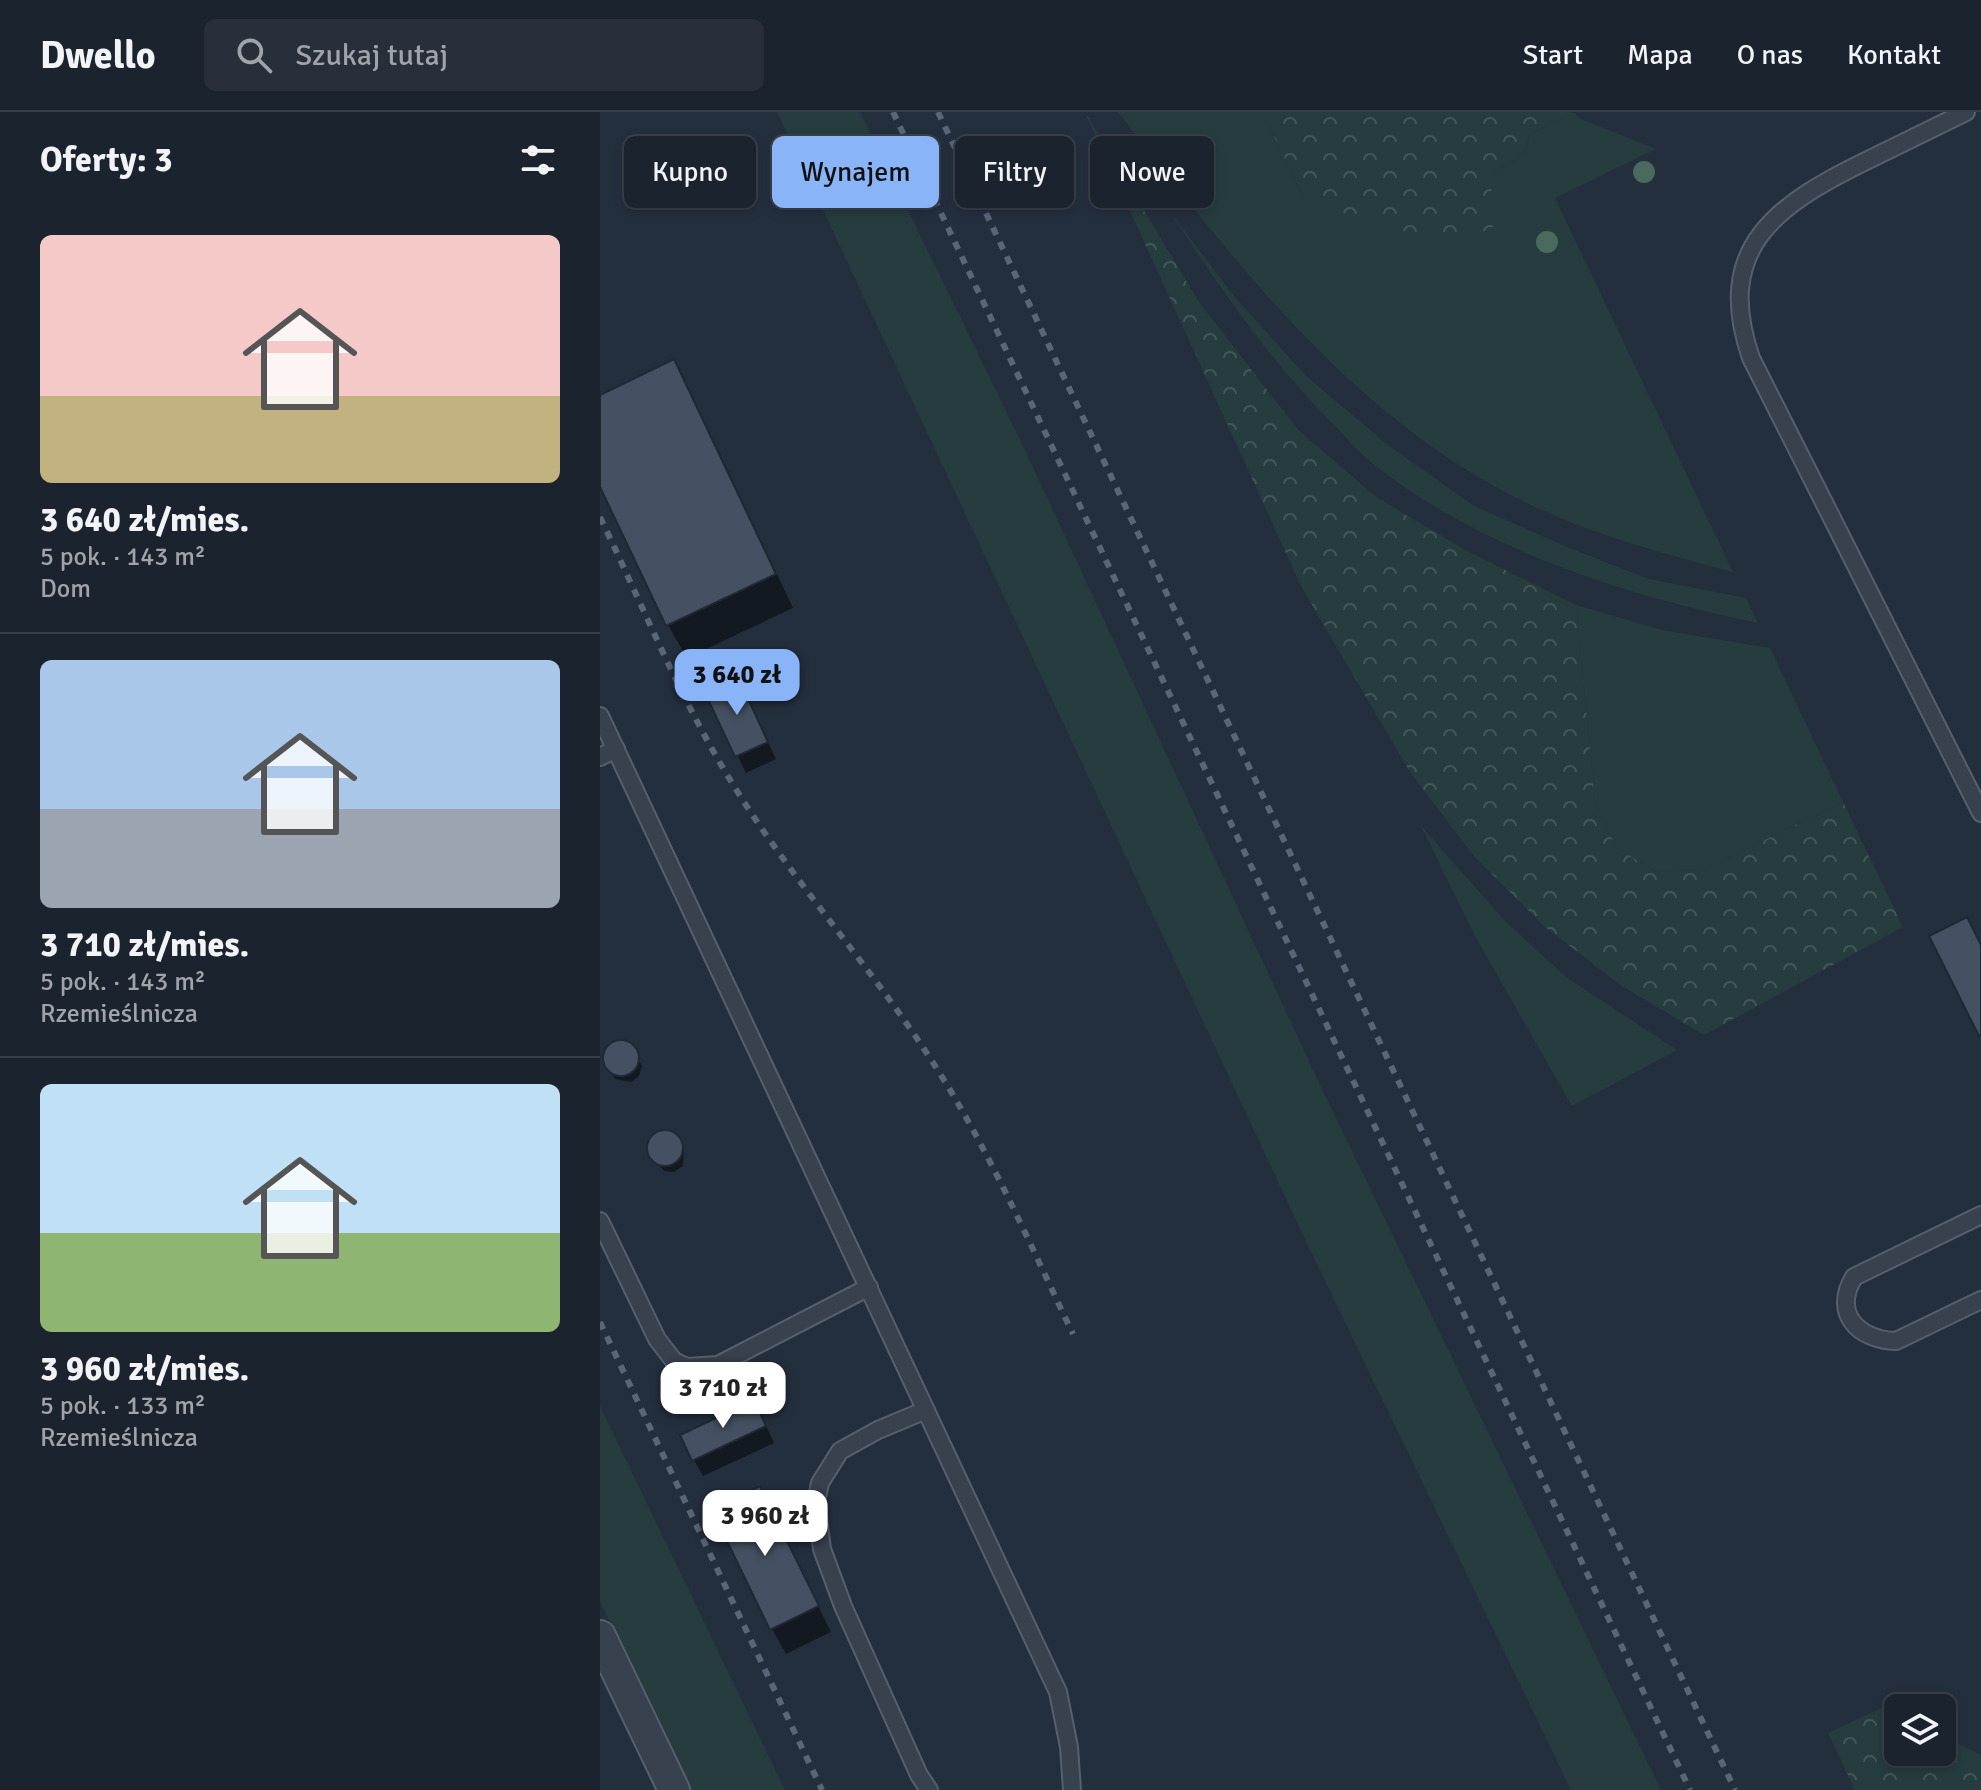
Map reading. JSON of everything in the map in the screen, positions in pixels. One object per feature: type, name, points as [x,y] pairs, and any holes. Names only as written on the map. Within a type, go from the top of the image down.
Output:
[{"type":"street","points":[[600,1636],[674,1790]]},
{"type":"lane","points":[[1966,112],[1817,186],[1774,217],[1748,258],[1740,285],[1739,313],[1751,358],[1981,813]]},
{"type":"lane","points":[[600,716],[1058,1692],[1069,1747],[1072,1790]]},
{"type":"lane","points":[[600,757],[616,749]]},
{"type":"lane","points":[[1981,1215],[1854,1277],[1845,1291],[1845,1307],[1851,1320],[1863,1332],[1881,1341],[1896,1341],[1981,1300]]},
{"type":"lane","points":[[600,1221],[657,1339],[674,1361],[687,1367],[718,1365],[869,1287]]},
{"type":"lane","points":[[926,1410],[878,1430],[840,1451],[820,1483],[816,1502],[822,1549],[843,1606],[919,1775],[929,1790]]},
{"type":"green space","points":[[777,112],[860,112],[872,136],[788,136]]},
{"type":"green space","points":[[1085,112],[1099,136],[1096,136]]},
{"type":"green space","points":[[1118,112],[1262,112],[1306,202],[1492,201],[1490,181],[1494,171],[1522,154],[1529,134],[1575,113],[1581,119],[1656,149],[1555,198],[1733,572],[1641,547],[1551,514],[1494,486],[1437,450],[1384,410],[1335,366],[1243,268],[1193,208],[1214,208],[1214,136],[1137,136]]},
{"type":"green space","points":[[1262,112],[1575,113],[1529,134],[1522,154],[1494,171],[1491,191],[1500,223],[1454,246],[1306,202]]},
{"type":"green space","points":[[822,208],[907,208],[1024,448],[1322,1089],[1661,1790],[1571,1790],[1311,1252]]},
{"type":"green space","points":[[1129,208],[1143,208],[1199,302],[1298,430],[1376,497],[1465,550],[1576,605],[1595,800],[1616,847],[1656,872],[1703,870],[1843,802],[1903,927],[1704,1035],[1622,986],[1545,927],[1473,855],[1410,772],[1301,586]]},
{"type":"green space","points":[[1171,213],[1233,295],[1305,375],[1388,445],[1474,506],[1649,579],[1746,598],[1758,623],[1656,598],[1556,565],[1508,545],[1416,495],[1363,455],[1288,376],[1227,297]]},
{"type":"green space","points":[[1576,605],[1662,630],[1770,648],[1843,802],[1703,870],[1656,872],[1616,847],[1595,800]]},
{"type":"green space","points":[[1421,826],[1504,920],[1566,977],[1677,1050],[1572,1106],[1475,936]]},
{"type":"green space","points":[[600,1406],[785,1790],[688,1790],[600,1601]]},
{"type":"green space","points":[[1882,1708],[1884,1766],[1956,1766],[1956,1743],[1981,1755],[1981,1790],[1855,1790],[1828,1733]]},
{"type":"building","points":[[674,359],[776,574],[666,626],[600,487],[600,395]]},
{"type":"building","points":[[738,677],[768,742],[735,757],[705,693]]},
{"type":"building","points":[[1967,917],[1981,945],[1979,1036],[1929,936]]},
{"type":"building","points":[[621,1040],[634,1045],[639,1058],[634,1071],[621,1076],[608,1071],[603,1058],[608,1045]]},
{"type":"building","points":[[665,1130],[678,1135],[683,1148],[678,1161],[665,1166],[652,1161],[647,1148],[652,1135]]},
{"type":"building","points":[[754,1400],[766,1426],[692,1461],[680,1435]]},
{"type":"building","points":[[760,1486],[819,1606],[770,1630],[712,1510]]},
{"type":"railway","points":[[893,112],[1690,1790]]},
{"type":"railway","points":[[938,112],[1735,1790]]},
{"type":"railway","points":[[600,517],[711,747],[775,848],[900,1015],[946,1083],[1004,1189],[1073,1334]]},
{"type":"railway","points":[[600,1322],[822,1790]]}]
